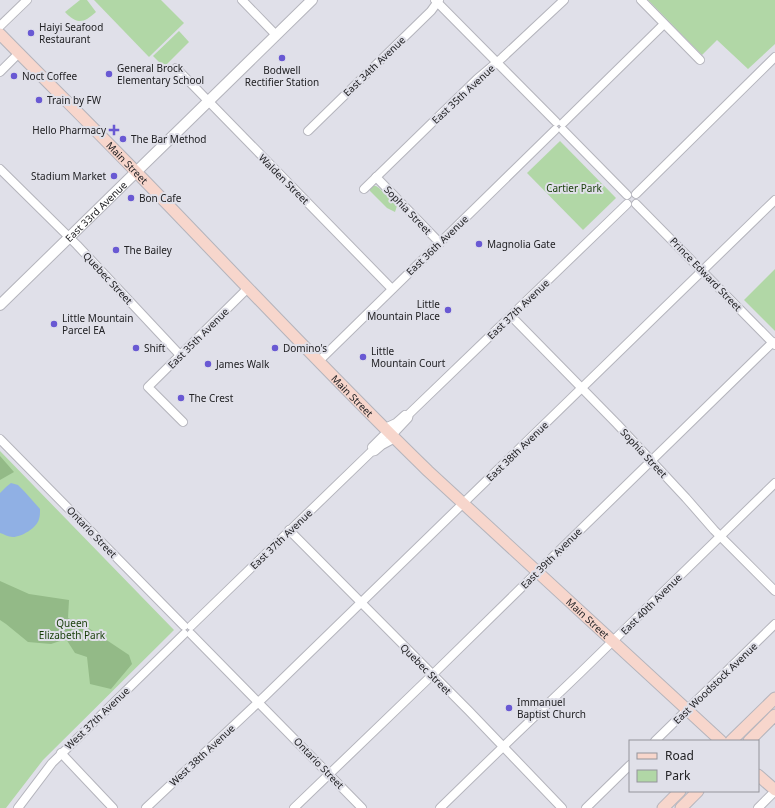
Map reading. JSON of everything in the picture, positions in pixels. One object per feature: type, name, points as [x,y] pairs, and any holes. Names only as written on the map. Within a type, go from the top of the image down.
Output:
[{"type":"main road","name":"Main Street","points":[[0,34],[428,471],[720,740]]},
{"type":"main road","points":[[732,740],[775,698]]},
{"type":"main road","points":[[750,740],[775,715]]},
{"type":"main road","points":[[759,776],[775,790]]},
{"type":"main road","points":[[662,808],[679,792]]},
{"type":"main road","points":[[681,808],[697,792]]},
{"type":"street","points":[[0,26],[27,0]]},
{"type":"street","points":[[242,0],[276,35]]},
{"type":"street","name":"East 33rd Avenue","points":[[0,304],[312,0]]},
{"type":"street","name":"East 35th Avenue","points":[[364,189],[477,79],[564,0]]},
{"type":"street","points":[[641,0],[700,60]]},
{"type":"street","points":[[437,1],[627,195]]},
{"type":"street","name":"East 34th Avenue","points":[[308,131],[431,11],[437,1]]},
{"type":"street","name":"East 36th Avenue","points":[[319,361],[664,24]]},
{"type":"street","points":[[0,72],[19,53]]},
{"type":"street","points":[[627,195],[632,193],[636,194],[775,57]]},
{"type":"street","name":"Walden Street","points":[[176,68],[392,289]]},
{"type":"street","name":"Quebec Street","points":[[0,169],[69,238],[180,355]]},
{"type":"street","name":"Sophia Street","points":[[376,177],[440,243]]},
{"type":"street","points":[[627,195],[625,199],[627,204],[632,205],[636,204],[638,200],[636,194]]},
{"type":"street","name":"East 38th Avenue","points":[[258,702],[775,200]]},
{"type":"street","name":"East 37th Avenue","points":[[188,630],[371,452],[371,447],[408,418],[409,414],[627,204]]},
{"type":"street","name":"Prince Edward Street","points":[[636,204],[774,343]]},
{"type":"street","name":"East 35th Avenue","points":[[183,422],[148,387],[248,288]]},
{"type":"street","name":"Sophia Street","points":[[511,316],[651,460],[720,536],[775,591]]},
{"type":"street","name":"East 39th Avenue","points":[[294,808],[651,460],[774,343]]},
{"type":"street","name":"Ontario Street","points":[[0,439],[362,808]]},
{"type":"street","name":"East 40th Avenue","points":[[440,808],[775,482]]},
{"type":"street","name":"Quebec Street","points":[[290,530],[562,808]]},
{"type":"street","name":"East Woodstock Avenue","points":[[656,740],[775,624]]},
{"type":"street","name":"West 37th Avenue","points":[[18,808],[60,753],[188,630]]},
{"type":"street","name":"West 38th Avenue","points":[[146,808],[258,702]]},
{"type":"street","points":[[60,753],[113,808]]},
{"type":"street","points":[[586,808],[629,767]]},
{"type":"street","points":[[758,808],[775,790]]},
{"type":"green space","points":[[80,0],[87,0],[96,12],[84,20],[77,21],[65,12]]},
{"type":"green space","points":[[94,0],[161,0],[184,23],[149,57]]},
{"type":"green space","points":[[648,0],[775,0],[775,44],[748,69],[717,40],[702,55]]},
{"type":"green space","points":[[179,31],[189,42],[164,67],[153,56]]},
{"type":"green space","name":"Cartier Park","points":[[560,141],[616,198],[583,230],[527,173]]},
{"type":"green space","points":[[373,186],[379,188],[397,206],[395,212],[387,208],[370,191],[370,188]]},
{"type":"green space","points":[[775,269],[775,331],[744,300]]},
{"type":"green space","name":"Queen Elizabeth Park","points":[[0,451],[174,630],[43,760],[6,808],[0,808]]},
{"type":"green space","points":[[0,456],[14,472],[0,480]]},
{"type":"green space","points":[[0,581],[29,594],[69,600],[68,618],[87,627],[129,655],[132,664],[111,689],[90,684],[87,657],[75,653],[66,639],[51,644],[28,642],[0,620]]},
{"type":"water","points":[[11,483],[18,485],[40,509],[38,522],[35,526],[24,534],[16,537],[9,537],[0,533],[0,493]]},
{"type":"place","name":"Haiyi Seafood Restaurant","points":[[31,33]]},
{"type":"place","name":"Bodwell Rectifier Station","points":[[282,58]]},
{"type":"place","name":"General Brock Elementary School","points":[[109,74]]},
{"type":"place","name":"Noct Coffee","points":[[14,76]]},
{"type":"place","name":"Train by FW","points":[[39,100]]},
{"type":"place","name":"Hello Pharmacy","points":[[114,130]]},
{"type":"place","name":"The Bar Method","points":[[123,139]]},
{"type":"place","name":"Stadium Market","points":[[114,176]]},
{"type":"place","name":"Bon Cafe","points":[[131,198]]},
{"type":"place","name":"Magnolia Gate","points":[[479,244]]},
{"type":"place","name":"The Bailey","points":[[116,250]]},
{"type":"place","name":"Little Mountain Place","points":[[448,310]]},
{"type":"place","name":"Little Mountain Parcel EA","points":[[54,324]]},
{"type":"place","name":"Shift","points":[[136,348]]},
{"type":"place","name":"Domino's","points":[[275,348]]},
{"type":"place","name":"Little Mountain Court","points":[[363,357]]},
{"type":"place","name":"James Walk","points":[[208,364]]},
{"type":"place","name":"The Crest","points":[[181,398]]},
{"type":"place","name":"Immanuel Baptist Church","points":[[509,708]]}]
